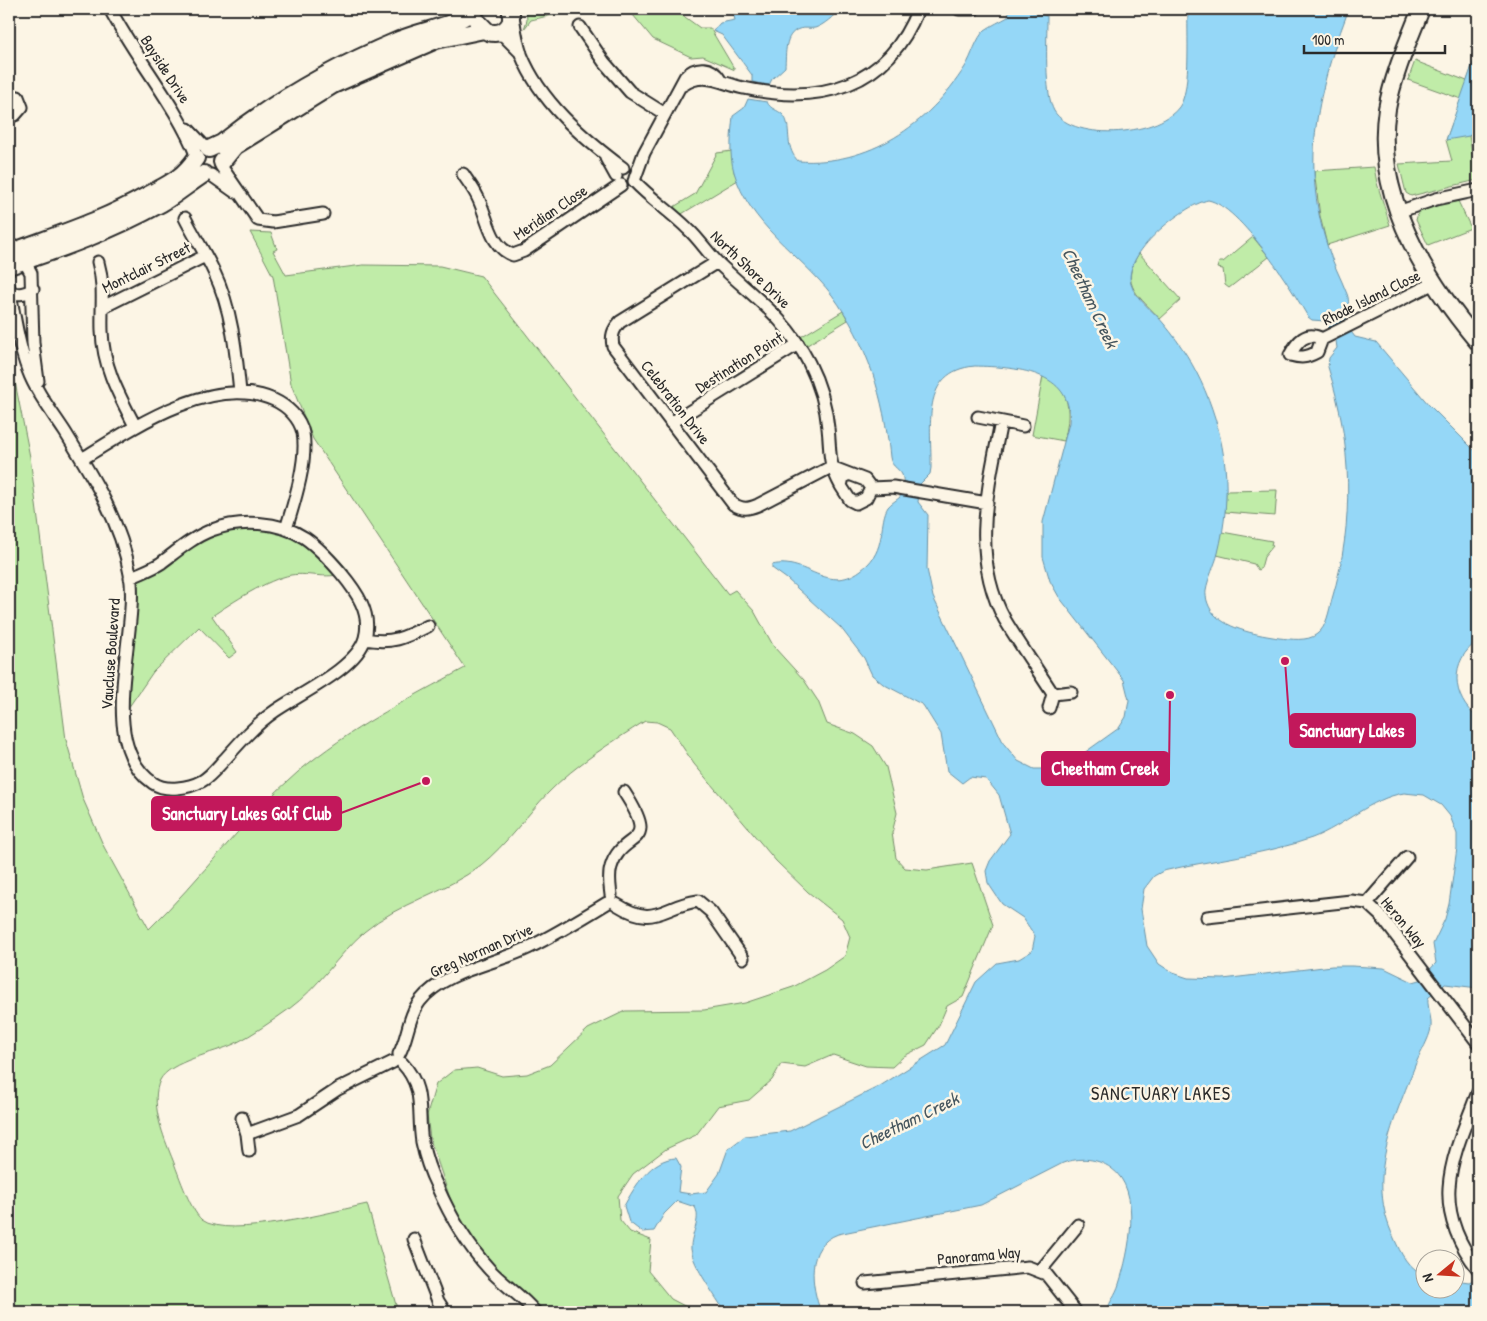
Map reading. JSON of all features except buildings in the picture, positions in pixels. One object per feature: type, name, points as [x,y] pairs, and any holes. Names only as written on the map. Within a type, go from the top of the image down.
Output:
[{"type":"street","name":"Bayside Drive","points":[[110,9],[122,32],[202,154]]},
{"type":"street","points":[[477,9],[478,21],[488,32],[504,36],[521,53],[550,101],[566,120],[604,154],[623,179],[644,153],[683,85],[694,78],[702,77],[720,80],[743,88],[775,93],[823,93],[859,79],[874,69],[895,49],[909,29],[918,9]]},
{"type":"street","points":[[15,257],[135,202],[179,178],[202,154],[222,143],[310,84],[400,40],[462,20],[477,9]]},
{"type":"street","points":[[1421,9],[1393,84],[1386,124],[1388,172],[1398,212],[1411,240],[1434,283],[1478,342]]},
{"type":"street","points":[[15,257],[64,249],[119,225],[165,201],[214,169],[242,142],[332,86],[436,40],[504,31],[512,22],[512,13]]},
{"type":"street","points":[[512,13],[521,53]]},
{"type":"street","points":[[580,27],[604,62],[630,92],[665,114]]},
{"type":"street","points":[[9,96],[18,97],[22,107],[15,115],[9,118]]},
{"type":"street","points":[[202,154],[216,152],[214,169]]},
{"type":"street","points":[[202,154],[198,170],[214,169],[240,196],[258,220],[273,222],[323,214]]},
{"type":"street","name":"Meridian Close","points":[[463,174],[477,196],[497,243],[504,252],[513,255],[524,251],[623,179]]},
{"type":"street","name":"North Shore Drive","points":[[623,179],[648,195],[684,225],[717,262],[762,301],[780,320],[798,344],[822,395],[829,429],[831,467],[841,486],[850,500],[856,503],[866,498],[871,488]]},
{"type":"street","points":[[1398,212],[1436,199],[1478,190]]},
{"type":"street","name":"Montclair Street","points":[[185,218],[214,272],[223,296],[236,348],[240,392]]},
{"type":"street","name":"Montclair Street","points":[[103,307],[205,256]]},
{"type":"street","name":"Vaucluse Boulevard","points":[[15,257],[30,268],[33,289],[33,343],[42,399]]},
{"type":"street","name":"Montclair Street","points":[[98,262],[103,280],[102,332],[106,362],[114,386],[135,426]]},
{"type":"street","name":"Celebration Drive","points":[[717,262],[620,322],[614,328],[611,337],[613,346],[620,358],[733,504],[739,508],[746,509],[758,506],[831,467]]},
{"type":"street","name":"Rhode Island Close","points":[[1322,339],[1434,283]]},
{"type":"street","points":[[9,290],[17,294],[26,293],[33,289]]},
{"type":"street","name":"Vaucluse Boulevard","points":[[9,290],[28,370],[42,399],[82,459],[106,503],[124,546],[130,578],[132,617],[122,679],[122,718],[131,754],[141,773],[157,786],[179,788],[203,781],[250,731],[274,712],[346,665],[365,639],[366,614],[356,590],[324,554],[305,538],[286,529],[251,522],[214,529],[182,546],[158,565],[130,578]]},
{"type":"street","name":"Destination Point","points":[[671,423],[798,344]]},
{"type":"street","points":[[82,459],[135,426],[168,410],[210,397],[240,392],[265,396],[281,403],[294,414],[303,431],[304,450],[293,508],[286,529]]},
{"type":"street","points":[[978,417],[1023,426]]},
{"type":"street","points":[[1001,422],[984,522],[987,572],[994,596],[1004,619],[1053,694],[1049,708]]},
{"type":"street","points":[[831,467],[865,480],[871,488],[893,487],[987,503]]},
{"type":"street","points":[[841,486],[843,477],[848,475]]},
{"type":"street","points":[[365,639],[382,642],[401,639],[428,626]]},
{"type":"street","points":[[1053,694],[1071,692]]},
{"type":"street","points":[[624,792],[637,812],[640,828],[639,835],[617,855],[611,866],[611,901],[633,914],[650,916],[698,901],[711,912],[743,958]]},
{"type":"street","points":[[1367,904],[1407,857]]},
{"type":"street","name":"Greg Norman Drive","points":[[398,1059],[418,1003],[432,989],[458,975],[526,949],[611,901]]},
{"type":"street","name":"Heron Way","points":[[1207,917],[1351,901],[1367,904],[1381,916],[1478,1043]]},
{"type":"street","points":[[248,1134],[298,1115],[338,1089],[398,1059],[415,1081],[421,1105],[422,1141],[436,1185],[451,1214],[489,1269],[532,1310],[546,1312]]},
{"type":"street","points":[[1478,1092],[1453,1159],[1448,1191],[1455,1231],[1464,1249],[1478,1269]]},
{"type":"street","points":[[242,1118],[248,1134],[250,1151]]},
{"type":"street","points":[[1040,1270],[1078,1225]]},
{"type":"street","points":[[414,1239],[438,1301],[445,1312]]},
{"type":"street","name":"Panorama Way","points":[[865,1283],[1022,1267],[1040,1270],[1051,1279],[1076,1312]]},
{"type":"green space","points":[[526,9],[578,9],[531,20],[524,29],[527,20]]},
{"type":"green space","points":[[628,9],[674,9],[700,28],[710,28],[735,70],[703,56],[691,57],[653,39]]},
{"type":"green space","points":[[1478,49],[1478,134],[1469,136],[1477,180],[1411,196],[1406,193],[1399,164],[1452,161],[1446,140],[1461,99],[1408,80],[1415,61],[1467,81]]},
{"type":"green space","points":[[732,151],[734,172],[738,180],[680,215],[672,208],[695,194],[717,153]]},
{"type":"green space","points":[[1374,167],[1390,225],[1327,245],[1320,216],[1314,171]]},
{"type":"green space","points":[[1457,199],[1471,228],[1428,245],[1416,220],[1419,210]]},
{"type":"green space","points":[[250,232],[271,233],[277,249],[273,251],[286,275],[363,265],[440,266],[481,276],[728,594],[735,590],[754,611],[774,647],[804,680],[818,701],[827,724],[855,734],[873,746],[886,767],[897,813],[892,833],[896,858],[905,868],[927,870],[972,863],[993,925],[963,997],[947,1006],[939,1025],[926,1045],[904,1056],[892,1067],[866,1066],[833,1055],[805,1067],[781,1064],[772,1080],[749,1100],[718,1106],[696,1135],[666,1149],[633,1174],[618,1196],[620,1220],[630,1232],[651,1240],[648,1271],[671,1299],[696,1312],[550,1312],[523,1297],[476,1246],[454,1210],[430,1139],[427,1115],[436,1084],[454,1070],[477,1068],[502,1076],[527,1074],[550,1065],[588,1029],[625,1011],[704,1010],[745,1003],[793,987],[825,970],[845,956],[850,937],[842,919],[808,892],[776,861],[694,764],[670,728],[657,722],[645,721],[594,754],[559,782],[499,849],[481,865],[467,875],[392,913],[364,932],[310,991],[289,1009],[256,1032],[234,1044],[194,1058],[173,1068],[165,1073],[160,1080],[156,1098],[158,1117],[188,1198],[197,1215],[202,1220],[215,1225],[235,1227],[257,1226],[367,1204],[398,1312],[9,1312],[9,352],[30,457],[66,740],[83,799],[104,847],[149,929],[259,809],[317,756],[358,728],[465,668],[313,439],[291,384],[273,276]]},
{"type":"green space","points":[[1253,237],[1269,257],[1229,288],[1225,285],[1223,269],[1217,268],[1219,262],[1223,262]]},
{"type":"green space","points":[[1139,253],[1181,300],[1160,319],[1139,297],[1131,282],[1133,264]]},
{"type":"green space","points":[[843,311],[848,320],[804,347],[799,338]]},
{"type":"green space","points":[[1043,376],[1053,381],[1060,388],[1067,403],[1068,422],[1064,441],[1032,435]]},
{"type":"green space","points":[[1277,490],[1275,516],[1225,512],[1226,491]]},
{"type":"green space","points":[[251,517],[287,522],[305,530],[329,549],[349,571],[327,576],[298,574],[282,577],[261,586],[229,605],[212,616],[237,652],[229,658],[199,627],[153,672],[124,714],[130,570],[157,561],[212,525]]},
{"type":"green space","points":[[1222,532],[1272,541],[1271,545],[1273,546],[1264,557],[1261,568],[1258,570],[1254,564],[1217,555]]},
{"type":"water","points":[[732,9],[840,9],[829,20],[818,27],[799,29],[791,35],[787,45],[785,67],[772,79],[769,85],[752,82],[752,75],[722,35],[713,31],[720,23],[735,20]]},
{"type":"water","name":"SANCTUARY LAKES","points":[[1010,9],[1030,9],[1032,12],[1047,16],[1047,79],[1054,111],[1064,121],[1080,128],[1118,132],[1138,129],[1156,123],[1171,115],[1181,104],[1187,72],[1188,9],[1349,9],[1321,96],[1314,154],[1319,214],[1329,251],[1347,294],[1347,324],[1355,337],[1376,342],[1429,405],[1478,454],[1478,641],[1462,658],[1458,668],[1457,679],[1458,690],[1463,700],[1469,710],[1478,718],[1478,988],[1445,984],[1428,998],[1431,1028],[1392,1128],[1382,1171],[1382,1193],[1386,1216],[1399,1250],[1414,1269],[1414,1298],[1464,1298],[1464,1281],[1469,1282],[1478,1278],[1478,1312],[1107,1312],[1123,1271],[1131,1223],[1130,1206],[1127,1191],[1121,1178],[1111,1168],[1094,1160],[1076,1160],[1063,1163],[981,1205],[838,1234],[827,1240],[815,1257],[813,1268],[815,1291],[821,1312],[725,1312],[700,1272],[691,1249],[697,1222],[695,1207],[677,1201],[664,1214],[654,1231],[642,1232],[629,1222],[624,1206],[633,1190],[651,1168],[659,1163],[676,1158],[681,1167],[678,1192],[691,1194],[706,1192],[719,1174],[728,1149],[745,1136],[790,1131],[880,1086],[945,1045],[976,982],[997,963],[1019,959],[1032,951],[1035,936],[1023,918],[1002,904],[988,883],[986,871],[990,861],[1010,834],[999,795],[986,779],[970,777],[962,783],[947,771],[941,734],[923,705],[883,684],[872,675],[864,658],[841,628],[787,579],[772,568],[772,565],[785,564],[797,566],[830,578],[842,579],[854,574],[874,557],[880,542],[885,513],[888,507],[900,497],[903,478],[901,472],[891,461],[879,393],[865,352],[845,314],[819,280],[777,238],[751,208],[741,191],[734,172],[731,152],[733,116],[744,108],[748,99],[767,102],[770,107],[783,115],[786,119],[791,149],[798,161],[824,161],[849,157],[872,149],[894,138],[915,124],[933,107],[965,67],[982,33],[1008,17]],"holes":[[[1208,200],[1221,206],[1235,217],[1264,250],[1308,317],[1312,320],[1325,321],[1336,341],[1337,348],[1329,358],[1328,367],[1342,424],[1346,454],[1347,512],[1339,570],[1327,618],[1320,631],[1309,638],[1279,638],[1245,631],[1220,620],[1209,606],[1206,590],[1217,558],[1226,499],[1225,466],[1218,428],[1205,390],[1187,356],[1160,319],[1136,295],[1131,284],[1131,272],[1136,259],[1156,233],[1184,211],[1197,204]],[[975,366],[1023,370],[1038,375],[1051,382],[1062,392],[1068,405],[1069,423],[1043,522],[1043,557],[1050,581],[1059,597],[1124,680],[1129,700],[1126,717],[1119,728],[1077,758],[1052,769],[1034,769],[1018,761],[1004,744],[933,597],[927,569],[928,515],[918,502],[920,484],[930,474],[931,468],[932,404],[937,390],[945,378],[957,370]],[[1404,793],[1424,795],[1441,805],[1450,816],[1457,834],[1457,848],[1449,904],[1445,919],[1433,944],[1436,963],[1420,980],[1413,982],[1384,968],[1352,966],[1332,966],[1223,979],[1188,978],[1173,973],[1159,964],[1147,946],[1141,909],[1144,889],[1154,876],[1163,871],[1295,844],[1324,833],[1380,800]]]},
{"type":"water","points":[[1478,49],[1478,128],[1469,136],[1446,140]]},
{"type":"place","name":"Sanctuary Lakes","points":[[1285,661]]},
{"type":"place","name":"Cheetham Creek","points":[[1170,695]]},
{"type":"place","name":"Sanctuary Lakes Golf Club","points":[[426,781]]},
{"type":"district","name":"SANCTUARY LAKES","points":[[1161,1094]]}]
